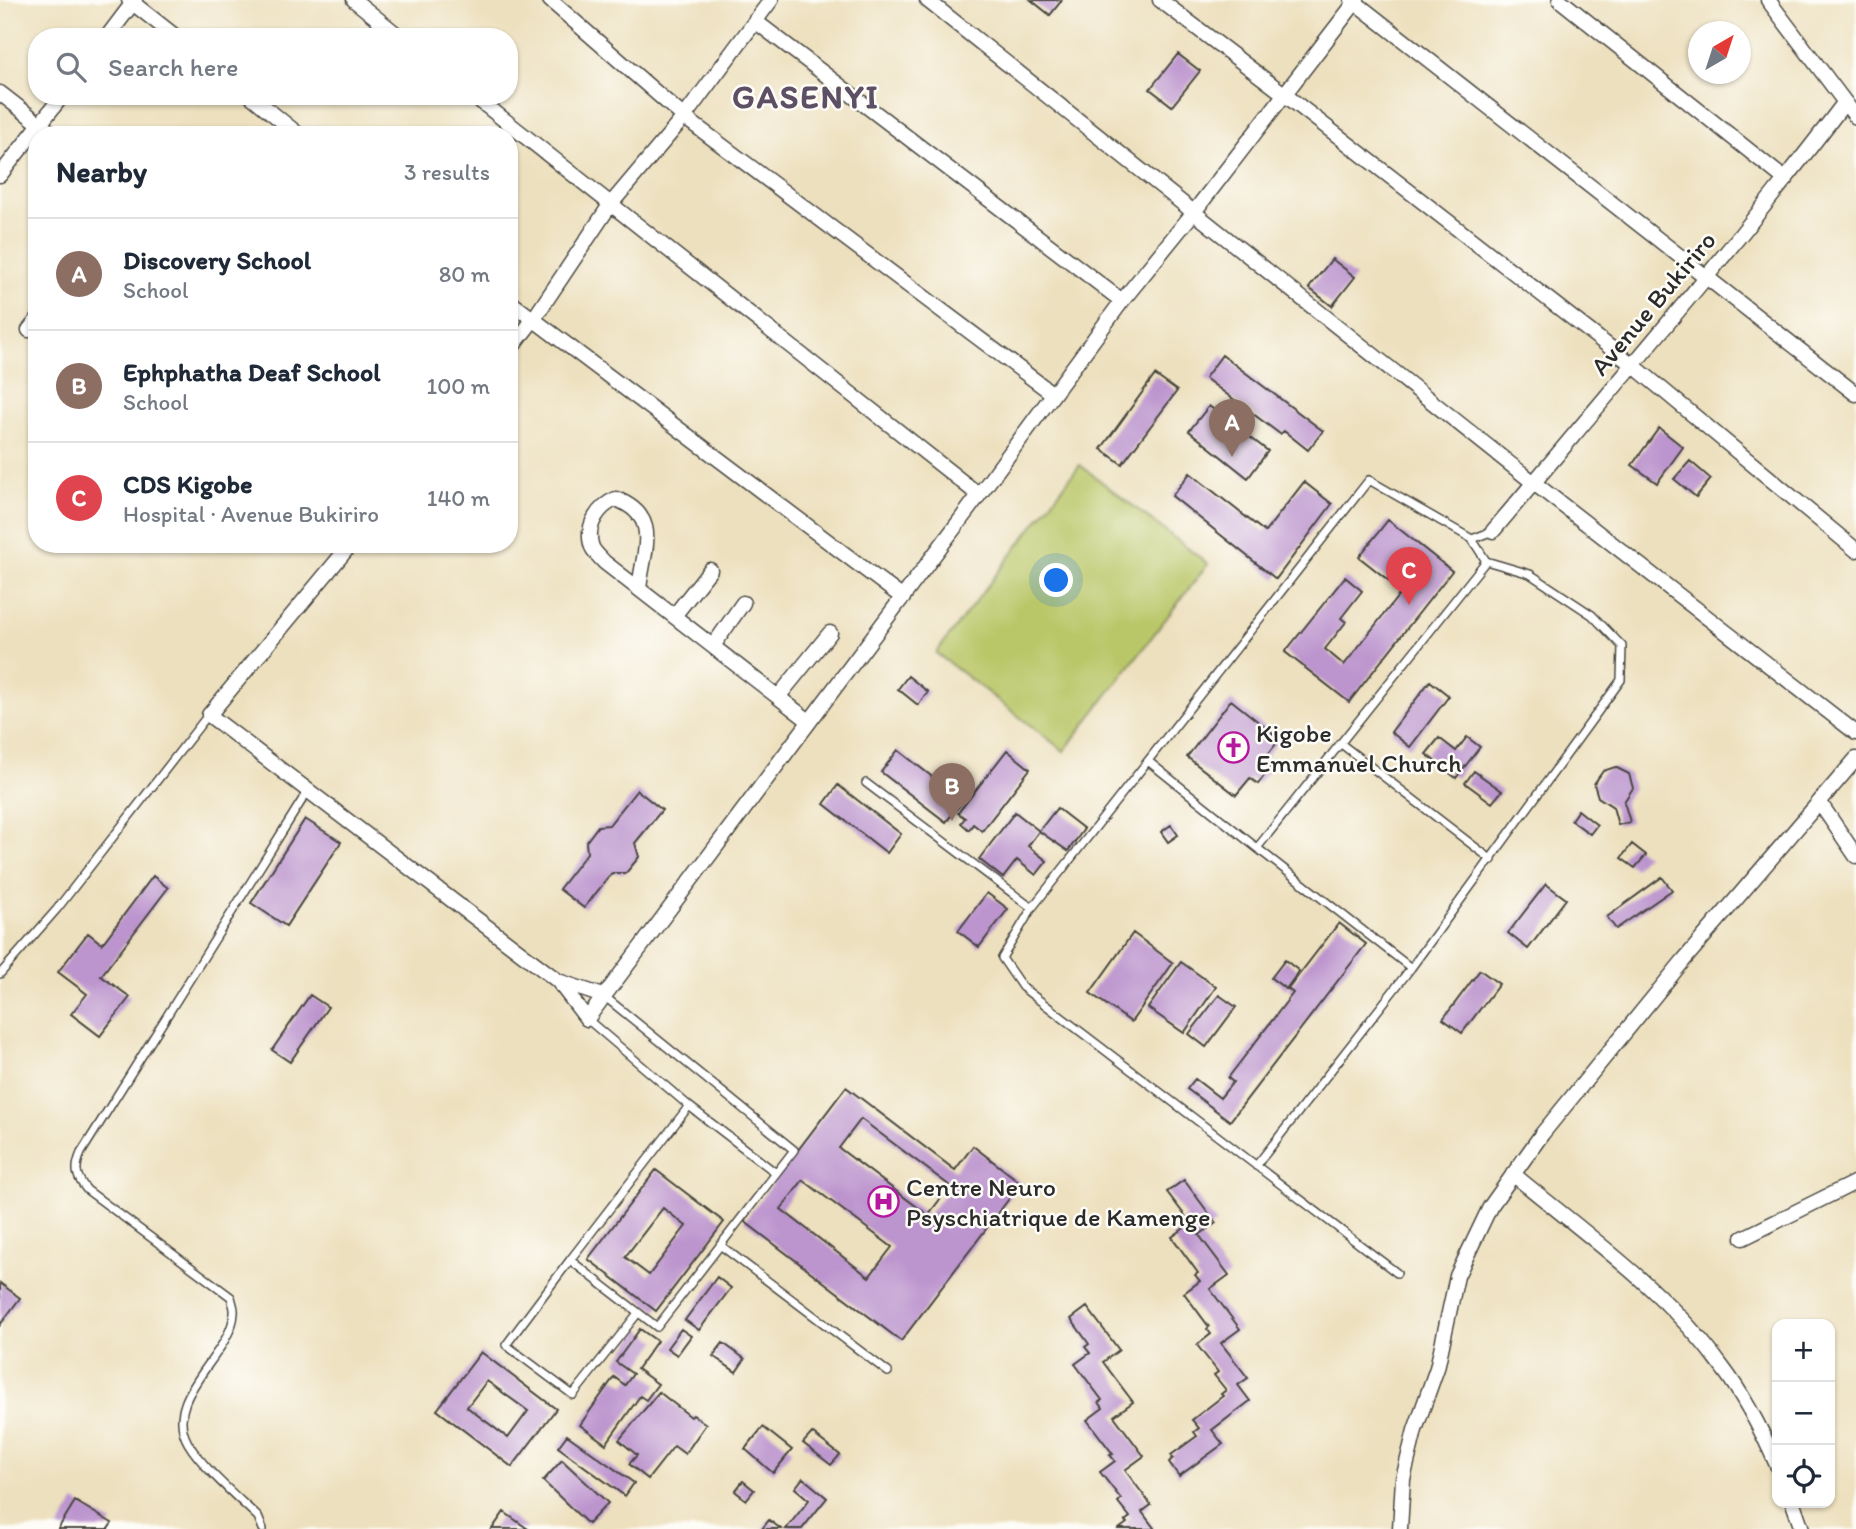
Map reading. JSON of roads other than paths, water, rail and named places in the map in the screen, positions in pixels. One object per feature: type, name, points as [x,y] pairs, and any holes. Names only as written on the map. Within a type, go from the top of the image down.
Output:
[{"type":"street","points":[[354,0],[389,28]]},
{"type":"street","points":[[550,0],[684,117],[1053,394]]},
{"type":"street","points":[[518,339],[610,205],[684,117],[771,0]]},
{"type":"street","points":[[927,0],[1534,483],[1856,733]]},
{"type":"street","points":[[1160,0],[1634,366],[1856,550]]},
{"type":"street","points":[[1560,0],[1786,180]]},
{"type":"street","points":[[1768,0],[1856,117]]},
{"type":"street","points":[[114,28],[133,1],[165,28]]},
{"type":"street","points":[[344,553],[209,715],[558,981],[587,1019],[1122,301],[1194,212],[1355,1],[1856,394]]},
{"type":"street","points":[[755,21],[1122,301]]},
{"type":"street","points":[[0,93],[40,125],[55,105]]},
{"type":"street","name":"Avenue Bukiriro","points":[[1493,531],[1708,276],[1845,102]]},
{"type":"street","points":[[262,105],[288,126]]},
{"type":"street","points":[[485,105],[511,126]]},
{"type":"street","points":[[518,131],[979,495]]},
{"type":"street","points":[[0,175],[28,140]]},
{"type":"street","points":[[518,308],[903,598]]},
{"type":"street","points":[[639,589],[642,558],[648,537],[642,515],[629,504],[616,499],[606,503],[595,517],[590,533],[591,547],[604,562],[810,721]]},
{"type":"street","points":[[674,616],[710,570]]},
{"type":"street","points":[[713,646],[743,603]]},
{"type":"street","points":[[778,697],[830,633]]},
{"type":"street","points":[[1400,1529],[1403,1479],[1415,1430],[1437,1368],[1457,1276],[1490,1207],[1513,1174],[1683,961],[1856,759]]},
{"type":"street","points":[[1821,803],[1856,856]]},
{"type":"street","points":[[558,981],[603,996]]},
{"type":"street","points":[[1513,1174],[1635,1274],[1678,1315],[1722,1366],[1757,1421],[1772,1454]]},
{"type":"street","points":[[1743,1238],[1856,1182]]},
{"type":"street","points":[[1795,1508],[1802,1529]]},
{"type":"lane","points":[[1256,1166],[1411,968],[1621,680],[1622,646],[1592,615],[1530,573],[1486,561],[1472,539],[1369,480],[1032,908],[1002,958],[1021,987],[1256,1166],[1397,1273]]},
{"type":"lane","points":[[1472,539],[1493,531]]},
{"type":"lane","points":[[1257,848],[1486,561]]},
{"type":"lane","points":[[0,974],[57,909],[209,715]]},
{"type":"lane","points":[[1340,743],[1492,859]]},
{"type":"lane","points":[[1148,761],[1411,968]]},
{"type":"lane","points":[[866,783],[1032,908]]},
{"type":"lane","points":[[263,1529],[257,1517],[188,1443],[180,1422],[184,1404],[229,1330],[235,1312],[231,1297],[87,1190],[77,1178],[76,1166],[81,1153],[309,789]]},
{"type":"lane","points":[[570,1261],[657,1327],[794,1150],[603,996]]},
{"type":"lane","points":[[587,1019],[689,1106],[776,1173]]},
{"type":"lane","points":[[638,1313],[573,1395],[506,1345],[689,1106]]},
{"type":"lane","points":[[720,1245],[888,1372]]},
{"type":"place","name":"Discovery School","points":[[1232,457]]},
{"type":"place","name":"CDS Kigobe","points":[[1409,605]]},
{"type":"place","name":"Kigobe Emmanuel Church","points":[[1233,748]]},
{"type":"place","name":"Ephphatha Deaf School","points":[[952,821]]},
{"type":"place","name":"Centre Neuro Psyschiatrique de Kamenge","points":[[883,1202]]},
{"type":"district","name":"GASENYI","points":[[806,96]]}]
